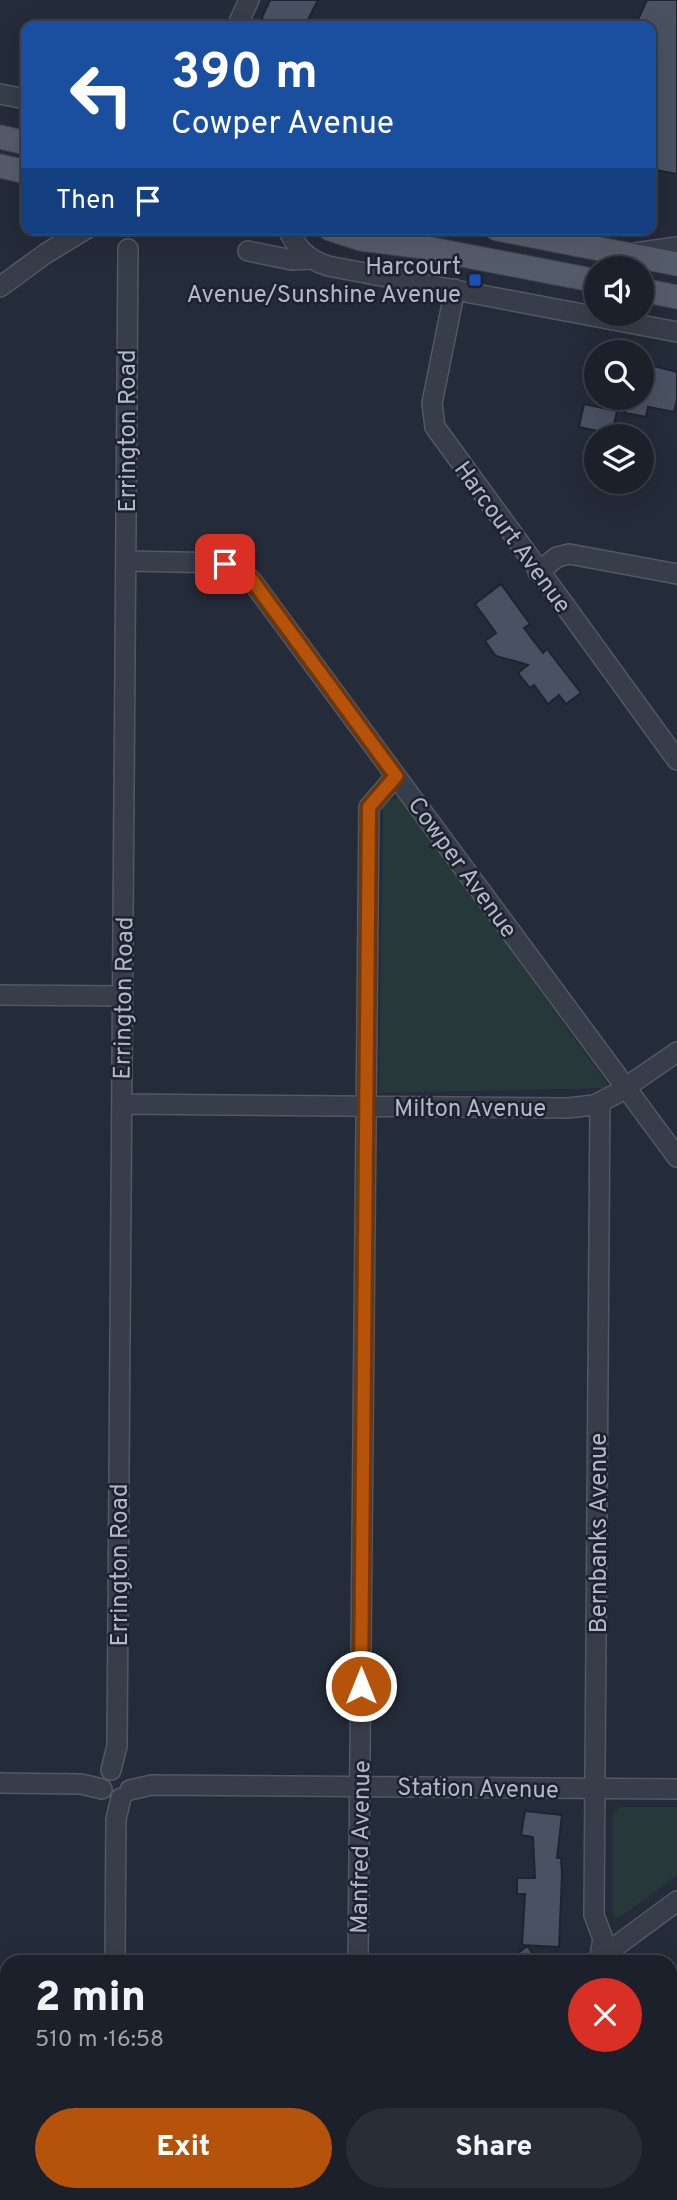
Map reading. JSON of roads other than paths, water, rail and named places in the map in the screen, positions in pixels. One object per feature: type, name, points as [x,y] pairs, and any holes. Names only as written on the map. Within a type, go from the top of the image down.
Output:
[{"type":"main road","points":[[0,137],[21,142]]},
{"type":"main road","points":[[0,166],[21,171]]},
{"type":"main road","points":[[349,235],[584,278]]},
{"type":"main road","points":[[528,235],[677,264]]},
{"type":"main road","points":[[654,292],[677,297]]},
{"type":"street","points":[[229,21],[239,0]]},
{"type":"street","points":[[239,21],[249,0]]},
{"type":"street","points":[[45,254],[63,235]]},
{"type":"street","points":[[0,288],[45,254],[76,235]]},
{"type":"street","points":[[291,235],[298,248],[310,259],[328,266],[677,332]]},
{"type":"street","points":[[627,254],[677,247]]},
{"type":"street","name":"Errington Road","points":[[115,1955],[128,249]]},
{"type":"street","points":[[248,251],[292,260],[310,259]]},
{"type":"street","name":"Harcourt Avenue","points":[[455,289],[432,403],[435,427],[677,760]]},
{"type":"street","points":[[538,572],[557,557],[569,554],[677,574]]},
{"type":"street","name":"Cowper Avenue","points":[[127,561],[225,564],[238,569],[252,580],[677,1157]]},
{"type":"street","name":"Manfred Avenue","points":[[358,1955],[369,807],[396,776]]},
{"type":"street","points":[[0,995],[123,996]]},
{"type":"street","name":"Milton Avenue","points":[[122,1104],[568,1108],[600,1102],[627,1089],[677,1052]]},
{"type":"street","name":"Bernbanks Avenue","points":[[600,1102],[594,1915],[603,1944],[600,1955]]},
{"type":"street","name":"Station Avenue","points":[[0,1783],[677,1789]]},
{"type":"street","points":[[606,1955],[677,1901]]},
{"type":"place","name":"Harcourt Avenue/Sunshine Avenue","points":[[475,280]]}]
